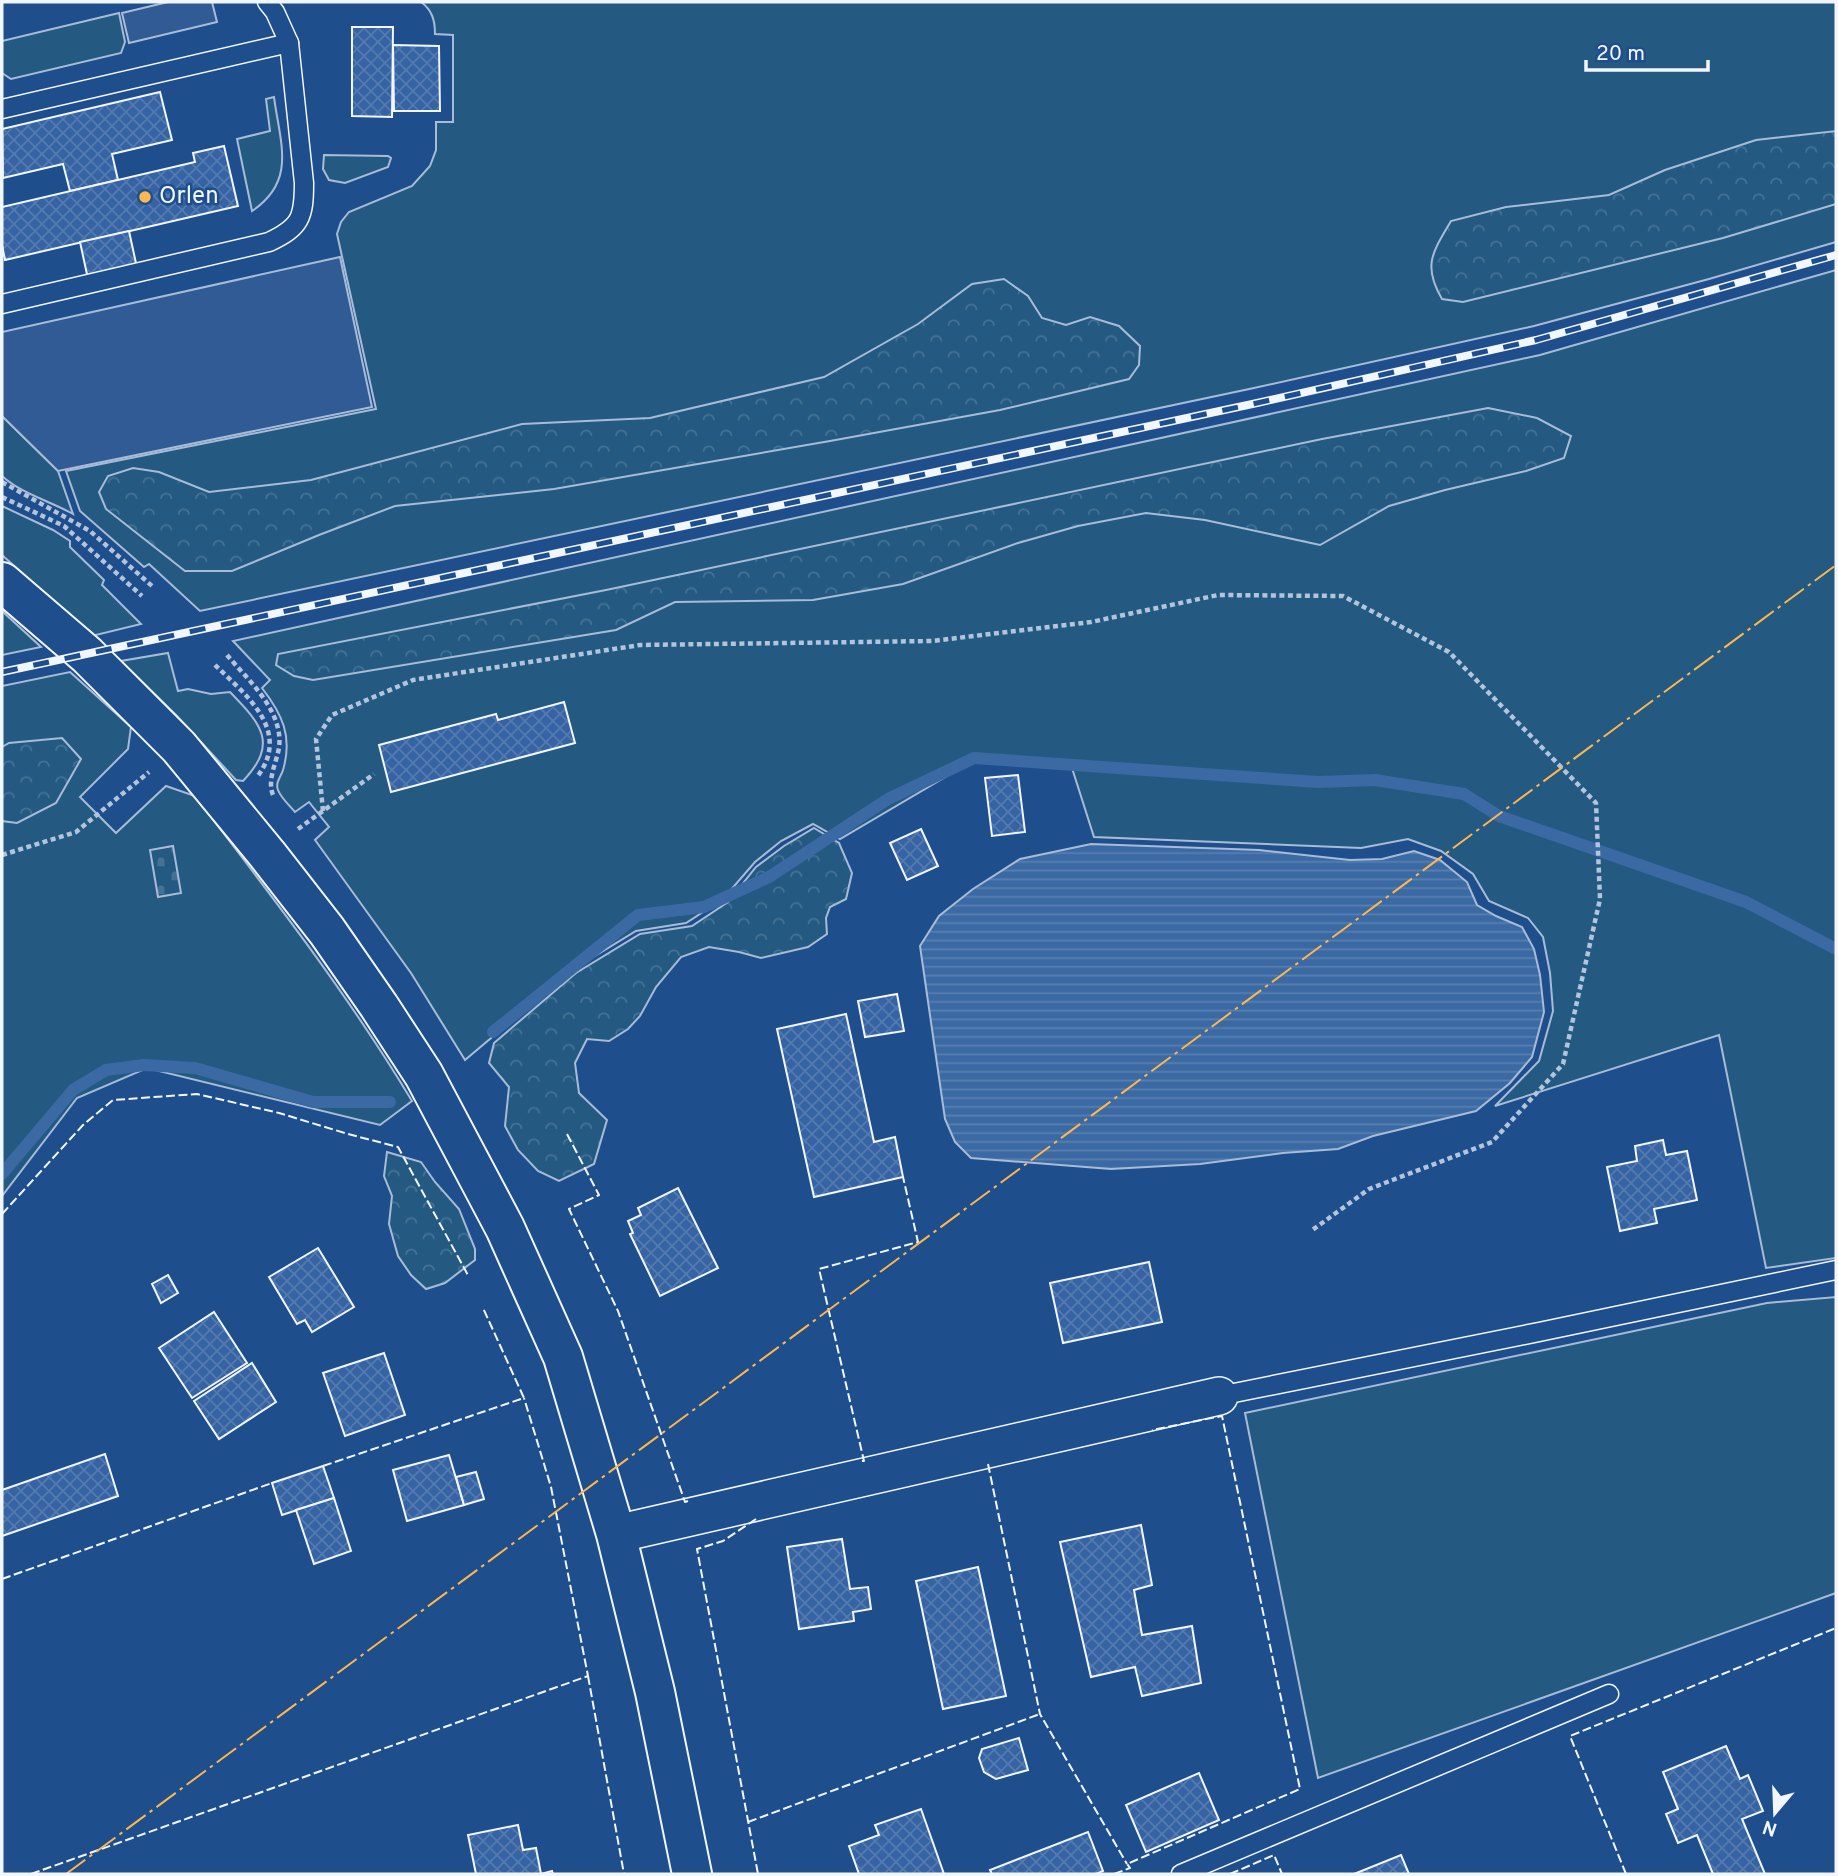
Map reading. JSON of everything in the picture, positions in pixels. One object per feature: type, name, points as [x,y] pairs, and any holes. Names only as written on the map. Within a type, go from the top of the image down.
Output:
[{"type":"main road","points":[[2,582],[86,655],[179,747],[268,854],[327,931],[424,1075],[505,1228],[563,1357],[616,1534],[655,1692],[692,1874]]},
{"type":"street","points":[[616,1534],[1219,1396]]},
{"type":"lane","points":[[2,304],[270,242],[288,233],[299,221],[304,194],[289,43],[275,12],[267,2]]},
{"type":"lane","points":[[2,108],[289,43]]},
{"type":"lane","points":[[1219,1396],[1836,1270]]},
{"type":"lane","points":[[1181,1874],[1609,1694]]},
{"type":"path","points":[[2,482],[90,531],[152,586]]},
{"type":"path","points":[[2,497],[64,526],[142,596]]},
{"type":"path","points":[[323,811],[316,739],[321,731],[332,715],[412,680],[640,645],[932,641],[1091,622],[1218,595],[1343,596],[1449,652],[1596,803],[1600,899],[1563,1064],[1492,1142],[1369,1189],[1311,1231]]},
{"type":"path","points":[[227,655],[267,703],[276,723],[279,743],[276,764],[270,778]]},
{"type":"path","points":[[215,665],[255,705],[270,733],[267,758],[253,782]]},
{"type":"path","points":[[2,855],[76,832],[179,747]]},
{"type":"path","points":[[268,854],[374,774]]},
{"type":"green space","points":[[421,2],[1836,2],[1836,242],[1534,326],[1254,388],[200,611],[149,564],[144,567],[80,511],[66,471],[376,409],[337,234],[341,222],[349,212],[412,186],[430,166],[436,150],[436,122],[453,122],[453,35],[435,34],[432,16]]},
{"type":"green space","points":[[119,13],[125,42],[121,53],[11,79],[2,73],[2,41]]},
{"type":"green space","points":[[274,97],[282,145],[280,174],[266,199],[252,211],[237,139],[270,131],[266,99]]},
{"type":"green space","points":[[1836,131],[1836,204],[1723,238],[1463,302],[1442,299],[1432,277],[1435,250],[1451,221],[1506,207],[1609,195],[1665,170],[1756,140]]},
{"type":"green space","points":[[324,155],[391,158],[388,167],[345,183],[329,180],[323,169]]},
{"type":"green space","points":[[1836,270],[1836,1258],[1766,1268],[1719,1035],[1495,1106],[1539,1061],[1553,1011],[1550,973],[1543,937],[1528,918],[1489,901],[1473,874],[1441,851],[1408,839],[1361,848],[1094,837],[1071,765],[971,762],[840,839],[813,824],[781,841],[755,862],[723,899],[686,923],[636,931],[572,970],[465,1060],[411,973],[315,840],[329,827],[309,802],[295,812],[279,793],[277,784],[283,770],[287,747],[284,726],[262,688],[270,680],[233,641],[1540,355]]},
{"type":"green space","points":[[1004,279],[1028,296],[1042,318],[1066,325],[1090,317],[1119,326],[1140,346],[1139,365],[1129,379],[1000,410],[554,489],[395,506],[232,571],[185,571],[106,509],[99,492],[108,476],[133,468],[159,472],[209,492],[311,480],[522,424],[650,418],[824,377],[918,324],[972,284]]},
{"type":"green space","points":[[1488,408],[1537,418],[1571,436],[1564,458],[1526,471],[1389,506],[1320,545],[1205,520],[1146,513],[1078,526],[1018,543],[903,584],[813,600],[675,602],[616,630],[313,680],[294,676],[276,665],[278,654],[606,590],[1322,439]]},
{"type":"green space","points":[[2,416],[58,471],[73,514],[27,493],[2,476]]},
{"type":"green space","points":[[2,506],[70,541],[70,547],[104,580],[102,585],[141,624],[92,636],[2,555]]},
{"type":"green space","points":[[2,611],[41,647],[2,655]]},
{"type":"green space","points":[[168,653],[178,691],[188,689],[211,694],[230,692],[257,724],[262,734],[261,756],[243,781],[236,780],[121,661]]},
{"type":"green space","points":[[70,672],[131,727],[128,749],[80,797],[116,833],[166,786],[195,796],[335,983],[412,1101],[380,1125],[147,1068],[77,1098],[2,1196],[2,686]]},
{"type":"green space","points":[[62,738],[81,759],[56,803],[17,823],[2,821],[2,747],[9,743]]},
{"type":"green space","points":[[814,828],[839,843],[852,873],[846,899],[830,907],[826,918],[827,934],[808,947],[761,958],[709,947],[681,957],[656,987],[640,1016],[628,1029],[609,1041],[587,1039],[575,1063],[579,1093],[607,1120],[594,1164],[559,1181],[538,1171],[518,1150],[505,1126],[509,1087],[489,1063],[494,1043],[576,973],[640,934],[692,926],[728,902],[756,867]]},
{"type":"green space","points":[[173,846],[181,893],[158,897],[150,850]]},
{"type":"green space","points":[[387,1152],[421,1162],[459,1209],[475,1249],[475,1260],[445,1283],[426,1289],[411,1275],[398,1256],[389,1224],[392,1196],[384,1176]]},
{"type":"green space","points":[[1836,1297],[1836,1593],[1318,1778],[1245,1413],[1767,1303]]},
{"type":"shaded area","points":[[168,2],[212,2],[217,22],[129,43],[122,13]]},
{"type":"shaded area","points":[[340,257],[372,407],[58,471],[2,416],[2,332]]},
{"type":"shaded area","points":[[1091,844],[1259,850],[1350,860],[1382,859],[1414,851],[1440,860],[1467,882],[1477,905],[1522,927],[1534,949],[1544,1012],[1532,1057],[1510,1083],[1476,1111],[1373,1136],[1338,1149],[1200,1164],[1111,1169],[971,1158],[955,1142],[945,1119],[920,946],[939,916],[973,889],[1020,859]]},
{"type":"building","points":[[352,27],[393,27],[392,117],[352,116]]},
{"type":"building","points":[[393,45],[439,46],[440,111],[394,111]]},
{"type":"building","points":[[160,92],[172,140],[112,154],[118,180],[70,191],[63,164],[3,178],[2,129]]},
{"type":"building","points":[[224,146],[238,206],[5,260],[2,245],[2,207],[195,162],[193,153]]},
{"type":"building","points":[[129,231],[137,268],[88,279],[80,242]]},
{"type":"building","points":[[564,702],[575,743],[391,792],[379,745],[496,714],[498,720]]},
{"type":"building","points":[[1018,775],[1025,832],[992,836],[985,778]]},
{"type":"building","points":[[921,829],[938,866],[907,880],[890,843]]},
{"type":"building","points":[[897,994],[904,1031],[865,1037],[858,1001]]},
{"type":"building","points":[[846,1014],[874,1142],[895,1137],[903,1177],[814,1197],[777,1029]]},
{"type":"building","points":[[1663,1140],[1666,1155],[1687,1151],[1697,1200],[1654,1209],[1657,1223],[1620,1231],[1607,1167],[1637,1161],[1635,1146]]},
{"type":"building","points":[[678,1188],[718,1268],[660,1296],[630,1234],[633,1233],[628,1221],[641,1215],[638,1208]]},
{"type":"building","points":[[318,1248],[354,1307],[312,1332],[305,1320],[297,1324],[269,1277]]},
{"type":"building","points":[[1149,1262],[1162,1322],[1063,1343],[1050,1283]]},
{"type":"building","points":[[168,1275],[178,1293],[161,1303],[152,1284]]},
{"type":"building","points":[[214,1312],[247,1363],[192,1398],[159,1348]]},
{"type":"building","points":[[384,1353],[405,1415],[345,1436],[323,1373]]},
{"type":"building","points":[[252,1363],[276,1402],[219,1439],[194,1401]]},
{"type":"building","points":[[105,1454],[118,1496],[2,1536],[2,1490]]},
{"type":"building","points":[[449,1455],[464,1505],[407,1521],[393,1470]]},
{"type":"building","points":[[323,1466],[334,1498],[282,1515],[272,1483]]},
{"type":"building","points":[[476,1472],[484,1499],[464,1505],[456,1477]]},
{"type":"building","points":[[334,1498],[351,1551],[314,1564],[296,1510]]},
{"type":"building","points":[[1141,1525],[1152,1585],[1134,1590],[1142,1635],[1192,1626],[1201,1683],[1142,1696],[1135,1667],[1091,1677],[1060,1542]]},
{"type":"building","points":[[842,1539],[850,1589],[868,1587],[871,1609],[853,1612],[854,1621],[799,1629],[787,1547]]},
{"type":"building","points":[[978,1567],[1006,1696],[943,1709],[916,1581]]},
{"type":"building","points":[[1019,1738],[1028,1770],[996,1779],[984,1772],[979,1758],[982,1749]]},
{"type":"building","points":[[1726,1746],[1740,1779],[1748,1775],[1763,1811],[1742,1819],[1765,1874],[1713,1874],[1697,1835],[1678,1843],[1666,1814],[1678,1809],[1663,1772]]},
{"type":"building","points":[[1199,1773],[1219,1820],[1146,1852],[1126,1805]]},
{"type":"building","points":[[921,1809],[944,1874],[859,1874],[849,1846],[879,1835],[875,1825]]},
{"type":"building","points":[[518,1825],[523,1850],[536,1848],[541,1874],[476,1874],[468,1835]]},
{"type":"building","points":[[1088,1832],[1103,1871],[1096,1874],[992,1874],[990,1870]]},
{"type":"building","points":[[1401,1855],[1409,1874],[1354,1874]]},
{"type":"waterway","points":[[493,1032],[638,915],[704,907],[769,877],[888,799],[974,758],[1318,782],[1375,780],[1464,794],[1499,816],[1746,902],[1836,949]]},
{"type":"waterway","points":[[2,1174],[73,1090],[106,1070],[144,1065],[195,1068],[313,1102],[390,1102]]},
{"type":"railway","points":[[2,672],[1257,403],[1536,340],[1836,255]]},
{"type":"fence","points":[[2,1214],[83,1125],[113,1100],[197,1094],[279,1113],[398,1147],[469,1277]]},
{"type":"fence","points":[[567,1134],[599,1195],[569,1209],[618,1311],[685,1502],[688,1501]]},
{"type":"fence","points":[[862,1461],[819,1269],[918,1242],[903,1177]]},
{"type":"fence","points":[[323,1466],[524,1398],[483,1308]]},
{"type":"fence","points":[[31,1874],[588,1676],[551,1487],[524,1398]]},
{"type":"fence","points":[[1114,1874],[1130,1868],[1127,1864],[1300,1789],[1222,1416],[1152,1430]]},
{"type":"fence","points":[[988,1464],[1040,1714],[1127,1864]]},
{"type":"fence","points":[[2,1579],[272,1483]]},
{"type":"fence","points":[[756,1519],[723,1541],[697,1549],[758,1874]]},
{"type":"fence","points":[[1626,1874],[1570,1736],[1836,1628]]},
{"type":"fence","points":[[588,1676],[624,1874]]},
{"type":"fence","points":[[748,1822],[1040,1714]]},
{"type":"fence","points":[[1230,1874],[1274,1855],[1282,1874]]},
{"type":"power","points":[[66,1874],[1836,565]]},
{"type":"place","name":"Orlen","points":[[145,197]]}]
